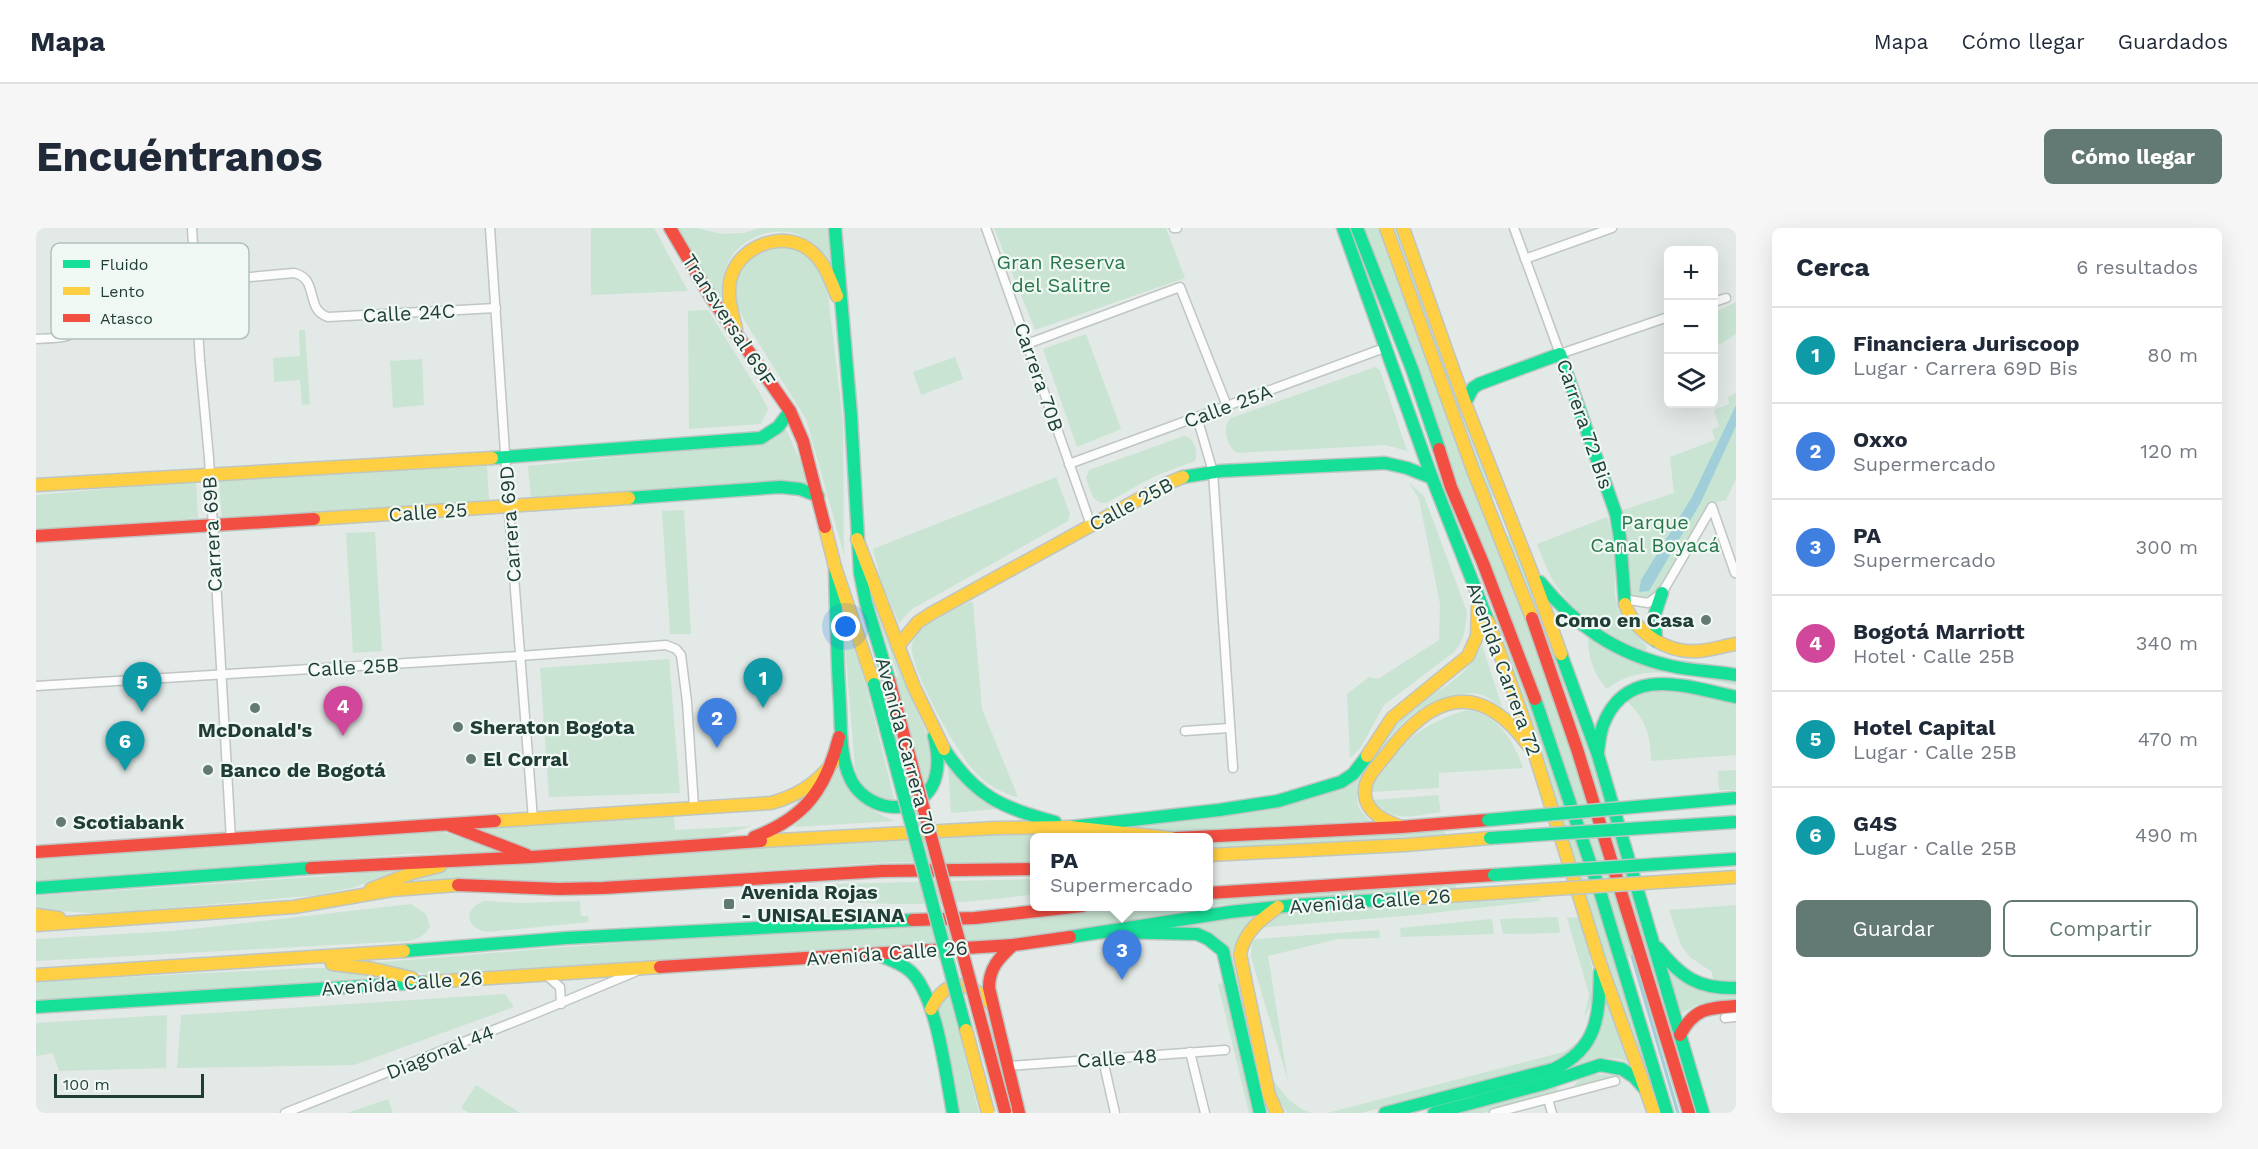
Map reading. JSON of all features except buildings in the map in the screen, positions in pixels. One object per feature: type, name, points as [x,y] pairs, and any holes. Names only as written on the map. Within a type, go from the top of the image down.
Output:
[{"type":"main road","name":"Transversal 69F","points":[[670,228],[739,338],[790,411]]},
{"type":"main road","name":"Avenida Carrera 72","points":[[1342,228],[1535,754],[1600,963],[1654,1113]]},
{"type":"main road","points":[[1386,228],[1473,470],[1522,591],[1574,737],[1689,1113]]},
{"type":"main road","points":[[1403,228],[1465,403],[1530,568],[1598,755],[1702,1113]]},
{"type":"main road","name":"Avenida Carrera 70","points":[[836,229],[851,415],[857,539],[863,589],[1005,1112]]},
{"type":"main road","points":[[1354,262],[1359,232]]},
{"type":"main road","name":"Avenida Carrera 72","points":[[1359,232],[1412,369],[1451,487],[1540,714],[1601,895],[1667,1113]]},
{"type":"main road","points":[[739,338],[728,298],[730,278],[742,255],[759,243],[779,238],[809,249],[824,266],[841,305]]},
{"type":"main road","points":[[1465,403],[1473,388],[1479,384],[1560,354]]},
{"type":"main road","name":"Carrera 72 Bis","points":[[1560,354],[1616,514],[1620,538],[1623,599],[1628,613],[1637,626],[1656,641],[1676,649],[1699,651],[1736,644]]},
{"type":"main road","points":[[36,485],[506,457],[762,438],[772,434],[790,411]]},
{"type":"main road","name":"Avenida Carrera 70","points":[[790,411],[803,441],[835,567],[874,684],[988,1113]]},
{"type":"main road","name":"Calle 25B","points":[[898,646],[918,622],[932,613],[1168,483],[1184,477],[1213,472],[1384,463],[1407,468],[1432,478]]},
{"type":"main road","name":"Calle 25","points":[[36,536],[508,507],[780,487],[800,489],[818,496]]},
{"type":"main road","points":[[1488,505],[1515,530]]},
{"type":"main road","points":[[857,539],[872,582],[933,729],[969,781],[983,794],[1014,811],[1070,827],[1105,820],[1261,804],[1311,793],[1346,780],[1360,766],[1382,729],[1392,718],[1468,656],[1474,646],[1478,625],[1477,592]]},
{"type":"main road","points":[[835,567],[841,730],[852,782],[868,800],[879,805],[902,808],[916,803],[925,796],[936,773],[937,758],[933,729]]},
{"type":"main road","points":[[1530,568],[1552,596],[1586,631],[1604,641],[1646,659],[1675,666],[1736,675]]},
{"type":"main road","points":[[1477,592],[1502,613]]},
{"type":"main road","points":[[1656,641],[1655,614],[1662,593]]},
{"type":"main road","points":[[1598,755],[1600,735],[1606,717],[1614,703],[1635,687],[1665,682],[1736,696]]},
{"type":"main road","points":[[1401,826],[1374,813],[1366,800],[1364,791],[1368,780],[1404,732],[1440,708],[1464,702],[1475,702],[1495,710],[1510,722],[1535,754]]},
{"type":"main road","points":[[735,842],[770,832],[798,815],[816,795],[833,762],[841,730]]},
{"type":"main road","points":[[36,852],[771,803],[790,798],[813,784],[833,762]]},
{"type":"main road","points":[[1213,835],[1488,820],[1736,798]]},
{"type":"main road","points":[[1213,855],[1405,845],[1736,822]]},
{"type":"main road","points":[[447,825],[532,857]]},
{"type":"main road","points":[[36,888],[343,866],[532,857],[735,842],[996,828],[1070,827],[1130,833]]},
{"type":"main road","points":[[338,900],[412,873],[470,859]]},
{"type":"main road","name":"Avenida Calle 26","points":[[1213,893],[1736,859]]},
{"type":"main road","points":[[36,925],[294,907],[392,890],[461,885],[558,889],[603,888],[882,871],[1030,869]]},
{"type":"main road","name":"Avenida Calle 26","points":[[36,1007],[1013,945],[1113,932],[1209,915],[1278,907],[1736,878]]},
{"type":"main road","points":[[1276,1113],[1269,1095],[1240,954],[1245,936],[1260,919],[1278,907]]},
{"type":"main road","name":"Avenida Calle 26","points":[[36,976],[283,961],[566,938],[813,924],[975,918],[1037,911]]},
{"type":"main road","points":[[36,915],[102,921]]},
{"type":"main road","points":[[1113,932],[1197,934],[1208,939],[1223,951],[1260,1113]]},
{"type":"main road","points":[[1653,941],[1672,964],[1694,981],[1708,988],[1736,988]]},
{"type":"main road","points":[[1013,945],[999,957],[988,975],[1019,1113]]},
{"type":"main road","points":[[877,955],[900,964],[921,984],[931,1009],[953,1113]]},
{"type":"main road","points":[[283,961],[339,964],[425,981]]},
{"type":"main road","points":[[1385,1113],[1554,1069],[1574,1060],[1589,1042],[1593,1032],[1598,1003],[1600,963]]},
{"type":"main road","points":[[931,1009],[935,999],[942,991],[952,985],[964,984],[982,994],[993,1005]]},
{"type":"main road","points":[[1680,1035],[1685,1024],[1694,1014],[1707,1008],[1736,1006]]},
{"type":"main road","points":[[1434,1113],[1543,1084],[1600,1065],[1611,1066],[1629,1073],[1648,1094]]},
{"type":"street","name":"Carrera 69B","points":[[192,228],[193,243]]},
{"type":"street","name":"Carrera 69D","points":[[490,228],[508,507],[533,819]]},
{"type":"street","name":"Carrera 70B","points":[[986,228],[1091,525]]},
{"type":"street","name":"Carrera 72 Bis","points":[[1514,228],[1560,354]]},
{"type":"street","points":[[1525,259],[1612,228]]},
{"type":"street","name":"Calle 24C","points":[[249,277],[294,273],[305,277],[310,286],[313,304],[322,315],[328,317],[496,308]]},
{"type":"street","points":[[1028,344],[1180,287],[1227,406]]},
{"type":"street","points":[[1718,300],[1726,298]]},
{"type":"street","points":[[1560,354],[1664,318]]},
{"type":"street","points":[[36,339],[51,338]]},
{"type":"street","name":"Carrera 69B","points":[[199,339],[231,840]]},
{"type":"street","name":"Calle 25A","points":[[1069,464],[1387,347]]},
{"type":"street","points":[[1197,417],[1213,472],[1233,768]]},
{"type":"street","points":[[1623,599],[1648,603],[1662,593],[1712,507],[1735,573]]},
{"type":"street","name":"Calle 25B","points":[[36,686],[670,646],[681,655],[687,702],[694,807]]},
{"type":"street","points":[[1185,731],[1230,729]]},
{"type":"street","name":"Diagonal 44","points":[[285,1113],[561,1004],[638,970]]},
{"type":"street","points":[[545,975],[560,987],[561,1004]]},
{"type":"street","points":[[1725,1018],[1736,1017]]},
{"type":"street","name":"Calle 48","points":[[1008,1066],[1225,1050]]},
{"type":"street","points":[[1190,1053],[1205,1113]]},
{"type":"street","points":[[1103,1060],[1115,1113]]},
{"type":"street","points":[[1494,1113],[1615,1081]]},
{"type":"street","points":[[1548,1099],[1552,1113]]},
{"type":"green space","points":[[591,228],[654,228],[688,291],[591,295]]},
{"type":"green space","points":[[675,228],[697,228],[721,234],[743,233],[760,228],[829,228],[831,265],[818,248],[795,233],[778,231],[759,235],[742,245],[729,261],[723,278],[721,302]]},
{"type":"green space","name":"Gran Reserva del Salitre","points":[[994,228],[1166,228],[1185,278],[1035,330]]},
{"type":"green space","points":[[1362,228],[1381,228],[1520,598],[1638,954],[1624,957],[1471,522]]},
{"type":"green space","points":[[1393,228],[1397,228],[1498,502],[1490,494]]},
{"type":"green space","points":[[774,244],[789,246],[805,253],[818,265],[828,295],[843,422],[844,555],[806,419],[743,318],[735,300],[735,283],[739,269],[748,256]]},
{"type":"green space","points":[[1736,302],[1736,334],[1719,345],[1718,343],[1718,311]]},
{"type":"green space","points":[[708,310],[768,409],[761,424],[689,429],[688,311]]},
{"type":"green space","points":[[299,330],[305,330],[310,404],[302,405],[300,380],[274,382],[273,358],[300,356]]},
{"type":"green space","name":"Gran Reserva del Salitre","points":[[1086,334],[1121,429],[1077,447],[1043,349]]},
{"type":"green space","points":[[955,357],[963,379],[921,395],[913,372]]},
{"type":"green space","points":[[422,359],[424,405],[393,408],[390,361]]},
{"type":"green space","points":[[1375,367],[1380,370],[1407,451],[1386,445],[1237,453],[1230,446],[1226,436],[1226,426],[1231,418]]},
{"type":"green space","name":"Parque Canal Boyacá","points":[[1736,393],[1736,479],[1726,500],[1709,504],[1655,597],[1643,599],[1636,597],[1628,590],[1623,510],[1674,493],[1670,457],[1715,440],[1712,430],[1719,426],[1714,410],[1729,404],[1728,397]]},
{"type":"green space","points":[[786,429],[801,463],[806,484],[787,480],[531,498],[528,466],[771,441]]},
{"type":"green space","points":[[1184,436],[1188,437],[1195,446],[1195,461],[1155,476],[1106,503],[1101,503],[1092,495],[1086,478],[1089,470]]},
{"type":"green space","points":[[487,466],[489,500],[222,521],[219,480]]},
{"type":"green space","points":[[1056,477],[1070,514],[1068,521],[912,609],[899,623],[882,585],[873,549]]},
{"type":"green space","points":[[196,481],[198,518],[36,530],[36,495]]},
{"type":"green space","points":[[1409,483],[1424,496],[1467,612],[1464,634],[1454,652],[1384,705],[1361,747],[1350,758],[1347,694],[1369,677],[1378,679],[1439,640],[1440,604],[1419,499]]},
{"type":"green space","points":[[684,510],[691,634],[670,634],[662,511]]},
{"type":"green space","points":[[1607,517],[1614,540],[1615,595],[1618,610],[1647,647],[1645,651],[1605,631],[1570,603],[1552,579],[1537,544]]},
{"type":"green space","points":[[1502,528],[1516,545],[1583,726],[1655,964],[1650,964]]},
{"type":"green space","points":[[375,532],[382,651],[353,653],[346,533]]},
{"type":"green space","points":[[971,601],[982,709],[1018,797],[992,786],[970,766],[926,691],[913,655],[912,644],[921,629]]},
{"type":"green space","points":[[874,605],[928,737],[933,762],[932,773],[925,789],[895,679],[898,676]]},
{"type":"green space","points":[[842,609],[866,685],[895,802],[881,799],[869,792],[860,781],[855,768]]},
{"type":"green space","points":[[1490,612],[1498,619],[1541,734],[1599,910],[1652,1087],[1635,1047]]},
{"type":"green space","points":[[1588,636],[1736,681],[1736,685],[1687,675],[1653,673],[1621,680],[1607,689],[1592,664]]},
{"type":"green space","points":[[1482,645],[1502,707],[1474,693],[1438,701],[1407,719],[1383,746],[1360,781],[1357,792],[1358,805],[1370,821],[1171,831],[1102,823],[1242,814],[1296,803],[1343,788],[1363,768],[1398,723],[1416,706],[1467,668]]},
{"type":"green space","points":[[669,659],[680,793],[549,797],[540,668]]},
{"type":"green space","points":[[1666,688],[1736,703],[1736,755],[1651,761],[1646,728],[1627,701],[1638,693]]},
{"type":"green space","points":[[1468,710],[1488,717],[1496,723],[1510,739],[1523,768],[1439,773],[1439,788],[1370,792],[1392,757],[1410,739],[1431,724]]},
{"type":"green space","points":[[948,762],[974,794],[996,809],[951,813]]},
{"type":"green space","points":[[838,768],[848,786],[861,801],[876,812],[895,821],[794,827],[818,803]]},
{"type":"green space","points":[[1736,770],[1736,790],[1719,790],[1718,771]]},
{"type":"green space","points":[[1438,795],[1441,812],[1412,816],[1388,813],[1372,800]]},
{"type":"green space","points":[[674,816],[675,830],[752,826],[712,838],[531,852],[469,829]]},
{"type":"green space","points":[[1445,830],[1445,835],[1213,850],[1213,843]]},
{"type":"green space","points":[[443,832],[504,852],[407,854],[36,881],[36,858]]},
{"type":"green space","points":[[1030,833],[1030,862],[983,865],[891,862],[534,884],[466,880],[405,883],[455,867],[674,852]]},
{"type":"green space","points":[[402,869],[355,887],[318,895],[102,914],[36,909],[36,896]]},
{"type":"green space","points":[[1030,879],[1030,895],[946,903],[857,902],[856,890],[833,890],[833,884]]},
{"type":"green space","points":[[1456,884],[1456,889],[1213,906],[1213,898]]},
{"type":"green space","points":[[1539,898],[1540,901],[1415,915],[1256,928],[1278,914]]},
{"type":"green space","points":[[484,901],[524,903],[580,901],[581,916],[588,916],[589,922],[488,932],[475,927],[470,918],[472,909]]},
{"type":"green space","points":[[411,904],[426,914],[430,927],[421,937],[408,941],[36,961],[36,939],[174,931]]},
{"type":"green space","points":[[1736,905],[1736,983],[1714,984],[1712,972],[1690,957],[1681,945],[1669,910]]},
{"type":"green space","points":[[1090,911],[1183,911],[1072,931],[989,940],[483,972],[428,974],[371,963],[564,947],[835,929],[915,927]]},
{"type":"green space","points":[[1256,917],[1242,931],[1231,954],[1216,936],[1196,929],[1180,927],[1221,919]]},
{"type":"green space","points":[[1558,917],[1560,933],[1503,934],[1500,919]]},
{"type":"green space","points":[[1578,917],[1590,955],[1594,981],[1590,1006],[1584,1018],[1589,994],[1567,918]]},
{"type":"green space","points":[[1492,919],[1494,934],[1401,937],[1400,928]]},
{"type":"green space","points":[[1379,930],[1380,938],[1338,939],[1268,956],[1288,1081],[1251,957],[1252,943],[1256,939]]},
{"type":"green space","points":[[341,968],[386,976],[184,993],[36,1000],[36,982]]},
{"type":"green space","points":[[1667,968],[1736,993],[1736,1001],[1696,1005],[1679,1015]]},
{"type":"green space","points":[[1225,983],[1258,1113],[1249,1113],[1218,984]]},
{"type":"green space","points":[[949,993],[979,1113],[960,1113],[939,1022],[939,1000]]},
{"type":"green space","points":[[505,994],[514,1007],[354,1065],[177,1068],[181,1015]]},
{"type":"green space","points":[[1607,995],[1629,1062],[1605,1058],[1568,1069],[1579,1061],[1593,1045],[1603,1019]]},
{"type":"green space","points":[[167,1015],[166,1068],[59,1071],[53,1053],[36,1056],[36,1023]]},
{"type":"green space","points":[[1583,1038],[1565,1060],[1361,1113],[1327,1113],[1564,1052]]},
{"type":"green space","points":[[1594,1074],[1617,1076],[1572,1088],[1580,1079]]},
{"type":"green space","points":[[1273,1080],[1285,1096],[1312,1113],[1287,1113],[1277,1097]]},
{"type":"green space","points":[[476,1085],[520,1113],[470,1113],[461,1108]]},
{"type":"green space","points":[[1556,1086],[1558,1093],[1483,1113],[1452,1113]]},
{"type":"green space","points":[[388,1099],[393,1113],[347,1113]]},
{"type":"water","points":[[1736,405],[1736,426],[1701,502],[1649,591],[1639,592],[1641,580],[1692,497]]},
{"type":"waterway","points":[[1632,956],[1678,1113]]},
{"type":"traffic: fast","points":[[835,228],[851,415],[860,573],[866,603],[889,680]]},
{"type":"traffic: fast","points":[[1343,228],[1432,478],[1488,621]]},
{"type":"traffic: fast","points":[[1357,228],[1412,369],[1439,449]]},
{"type":"traffic: fast","points":[[1465,403],[1473,388],[1479,384],[1560,354],[1616,514],[1625,604]]},
{"type":"traffic: fast","points":[[492,458],[761,438],[778,427],[790,411]]},
{"type":"traffic: fast","points":[[1183,477],[1221,471],[1385,463],[1407,468],[1432,478]]},
{"type":"traffic: fast","points":[[629,498],[780,487],[800,489],[818,496]]},
{"type":"traffic: fast","points":[[835,567],[841,735],[845,764],[852,782],[860,792],[880,804],[892,807],[914,803],[924,796],[935,780],[938,761],[934,736]]},
{"type":"traffic: fast","points":[[1540,582],[1582,624],[1598,636],[1632,654],[1679,668],[1736,675]]},
{"type":"traffic: fast","points":[[1656,641],[1655,614],[1662,593]]},
{"type":"traffic: fast","points":[[1561,654],[1598,755],[1703,1113]]},
{"type":"traffic: fast","points":[[874,684],[966,1030]]},
{"type":"traffic: fast","points":[[1598,752],[1603,725],[1614,706],[1627,693],[1643,686],[1679,685],[1736,697]]},
{"type":"traffic: fast","points":[[1535,699],[1601,895],[1667,1113]]},
{"type":"traffic: fast","points":[[944,749],[967,779],[991,798],[1019,811],[1055,822]]},
{"type":"traffic: fast","points":[[1070,827],[1278,801],[1341,782],[1353,774],[1367,756]]},
{"type":"traffic: fast","points":[[1488,820],[1736,798]]},
{"type":"traffic: fast","points":[[1490,838],[1736,822]]},
{"type":"traffic: fast","points":[[1494,875],[1736,859]]},
{"type":"traffic: fast","points":[[36,888],[311,868]]},
{"type":"traffic: fast","points":[[1070,937],[1230,912],[1296,905],[1417,898]]},
{"type":"traffic: fast","points":[[404,951],[566,938],[913,920]]},
{"type":"traffic: fast","points":[[1114,932],[1197,934],[1208,939],[1223,951],[1260,1113]]},
{"type":"traffic: fast","points":[[1658,948],[1675,967],[1691,979],[1711,986],[1736,988]]},
{"type":"traffic: fast","points":[[881,956],[910,971],[927,998],[939,1038],[953,1113]]},
{"type":"traffic: fast","points":[[1385,1113],[1554,1069],[1569,1061],[1588,1041],[1593,1029],[1599,1003],[1600,972]]},
{"type":"traffic: fast","points":[[36,1007],[429,982]]},
{"type":"traffic: fast","points":[[1434,1113],[1543,1084],[1600,1065],[1622,1069],[1644,1088]]},
{"type":"traffic: slow","points":[[1386,228],[1473,470],[1532,618]]},
{"type":"traffic: slow","points":[[1403,228],[1465,403],[1561,654]]},
{"type":"traffic: slow","points":[[736,329],[729,295],[732,274],[746,255],[767,243],[790,242],[802,245],[812,252],[824,267],[837,296]]},
{"type":"traffic: slow","points":[[36,485],[492,458]]},
{"type":"traffic: slow","points":[[898,646],[918,622],[932,613],[1168,483],[1183,477]]},
{"type":"traffic: slow","points":[[314,519],[629,498]]},
{"type":"traffic: slow","points":[[825,527],[835,567],[874,684]]},
{"type":"traffic: slow","points":[[857,539],[914,687],[944,749]]},
{"type":"traffic: slow","points":[[1625,604],[1636,624],[1654,640],[1676,649],[1699,651],[1736,644]]},
{"type":"traffic: slow","points":[[1367,756],[1392,718],[1468,656],[1477,636],[1478,607]]},
{"type":"traffic: slow","points":[[1488,621],[1526,726],[1600,963],[1654,1113]]},
{"type":"traffic: slow","points":[[1401,827],[1373,812],[1367,802],[1365,789],[1375,769],[1403,735],[1420,719],[1438,708],[1455,702],[1473,703],[1491,710],[1509,724],[1528,745]]},
{"type":"traffic: slow","points":[[495,821],[771,803],[806,788],[833,762]]},
{"type":"traffic: slow","points":[[761,841],[996,828],[1070,827],[1125,833]]},
{"type":"traffic: slow","points":[[1213,855],[1405,845],[1490,838]]},
{"type":"traffic: slow","points":[[371,889],[412,873],[440,866]]},
{"type":"traffic: slow","points":[[1494,893],[1736,877]]},
{"type":"traffic: slow","points":[[36,925],[294,907],[392,890],[458,885]]},
{"type":"traffic: slow","points":[[1417,898],[1494,893]]},
{"type":"traffic: slow","points":[[1277,1113],[1269,1095],[1240,954],[1249,932],[1278,907]]},
{"type":"traffic: slow","points":[[36,915],[59,918]]},
{"type":"traffic: slow","points":[[36,975],[404,951]]},
{"type":"traffic: slow","points":[[332,964],[373,969],[412,978]]},
{"type":"traffic: slow","points":[[429,982],[660,967]]},
{"type":"traffic: slow","points":[[931,1009],[944,991],[958,986],[975,990],[992,1004]]},
{"type":"traffic: slow","points":[[966,1030],[988,1113]]},
{"type":"traffic: jam","points":[[670,228],[710,296],[790,411],[803,441],[825,527]]},
{"type":"traffic: jam","points":[[1439,449],[1451,487],[1535,699]]},
{"type":"traffic: jam","points":[[36,536],[314,519]]},
{"type":"traffic: jam","points":[[1532,618],[1577,749],[1689,1113]]},
{"type":"traffic: jam","points":[[889,680],[1005,1111]]},
{"type":"traffic: jam","points":[[754,837],[787,821],[811,799],[827,772],[839,737]]},
{"type":"traffic: jam","points":[[1213,836],[1401,827],[1488,820]]},
{"type":"traffic: jam","points":[[36,852],[495,821]]},
{"type":"traffic: jam","points":[[451,826],[527,855]]},
{"type":"traffic: jam","points":[[311,868],[532,857],[761,841]]},
{"type":"traffic: jam","points":[[458,885],[558,889],[603,888],[882,871],[1030,869]]},
{"type":"traffic: jam","points":[[1213,893],[1494,875]]},
{"type":"traffic: jam","points":[[913,920],[975,918],[1037,911]]},
{"type":"traffic: jam","points":[[660,967],[1013,945],[1070,937]]},
{"type":"traffic: jam","points":[[1013,945],[996,964],[989,981],[989,988],[1019,1113]]},
{"type":"traffic: jam","points":[[1680,1035],[1696,1014],[1710,1009],[1736,1006]]},
{"type":"place","name":"Como en Casa","points":[[1706,620]]},
{"type":"place","name":"McDonald's","points":[[255,708]]},
{"type":"place","name":"Financiera Juriscoop","points":[[763,708]]},
{"type":"place","name":"Hotel Capital","points":[[142,712]]},
{"type":"place","name":"Sheraton Bogota","points":[[458,727]]},
{"type":"place","name":"Bogotá Marriott","points":[[343,736]]},
{"type":"place","name":"Oxxo","points":[[717,748]]},
{"type":"place","name":"El Corral","points":[[471,759]]},
{"type":"place","name":"Banco de Bogotá","points":[[208,770]]},
{"type":"place","name":"G4S","points":[[125,771]]},
{"type":"place","name":"Scotiabank","points":[[61,822]]},
{"type":"place","name":"Avenida Rojas - UNISALESIANA","points":[[729,904]]},
{"type":"place","name":"PA","points":[[1122,980]]}]
